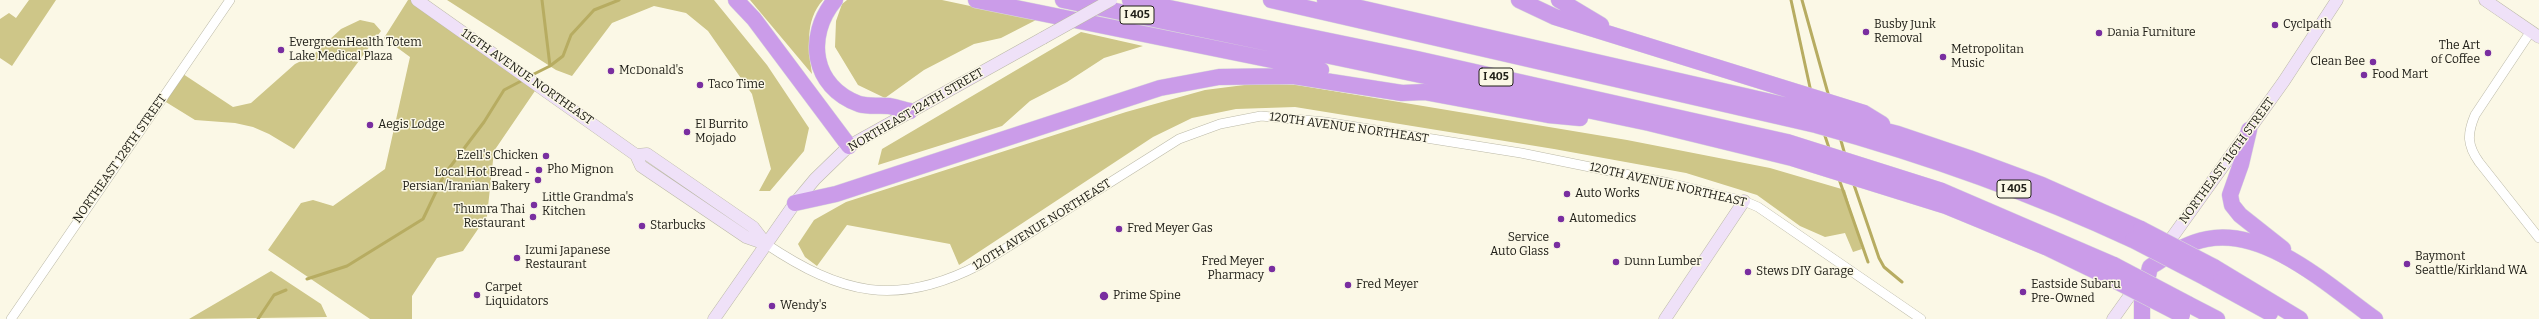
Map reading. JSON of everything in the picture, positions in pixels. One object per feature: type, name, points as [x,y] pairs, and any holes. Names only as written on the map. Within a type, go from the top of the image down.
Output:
[{"type":"highway","points":[[736,0],[754,19],[849,146]]},
{"type":"highway","points":[[835,0],[820,22],[816,48],[823,73],[831,85],[844,96],[860,104],[877,107],[888,106],[910,111]]},
{"type":"highway","points":[[976,0],[1175,42],[1401,85],[1424,92],[1548,115],[1649,123]]},
{"type":"highway","name":"I 405","points":[[1063,0],[1649,123],[1891,181]]},
{"type":"highway","name":"I 405","points":[[1130,0],[1417,59],[1787,142],[1891,181],[2004,230],[2111,271],[2186,313],[2217,319]]},
{"type":"highway","name":"I 405","points":[[1271,0],[1786,112],[1866,126],[1898,134],[1970,158],[2042,185],[2300,319]]},
{"type":"highway","name":"I 405","points":[[1325,0],[1786,112]]},
{"type":"highway","points":[[1520,0],[1555,17],[1630,42],[1702,62],[1779,87],[1866,126]]},
{"type":"highway","points":[[1559,0],[1630,42]]},
{"type":"highway","points":[[795,203],[836,194],[1118,101],[1180,83],[1219,77],[1273,75],[1402,93],[1424,92]]},
{"type":"highway","name":"I 405","points":[[1866,126],[1967,171],[2137,234]]},
{"type":"highway","points":[[2249,130],[2242,164],[2230,195],[2232,205],[2240,215],[2276,241],[2300,266]]},
{"type":"highway","points":[[2142,319],[2142,302],[2150,268],[2176,250],[2194,243],[2218,238],[2234,238],[2254,243],[2282,254],[2375,319]]},
{"type":"highway","name":"I 405","points":[[2210,273],[2280,319]]},
{"type":"street","name":"NORTHEAST 128TH STREET","points":[[11,319],[230,0]]},
{"type":"street","name":"116TH AVENUE NORTHEAST","points":[[417,0],[636,155],[641,166],[645,169],[746,237],[766,244]]},
{"type":"street","name":"NORTHEAST 124TH STREET","points":[[714,319],[795,203],[814,179],[849,146],[1111,0]]},
{"type":"street","name":"NORTHEAST 116TH STREET","points":[[2113,319],[2249,130],[2337,0]]},
{"type":"street","points":[[2485,0],[2535,34],[2475,115],[2469,130],[2471,150],[2539,238]]},
{"type":"street","name":"120TH AVENUE NORTHEAST","points":[[766,244],[796,264],[838,283],[872,290],[894,292],[924,287],[950,279],[979,265],[1179,139],[1220,124],[1261,116],[1325,122],[1521,153],[1655,180],[1744,201],[1758,207],[1921,319]]},
{"type":"street","points":[[1665,319],[1744,201]]},
{"type":"shaded area","points":[[29,0],[56,0],[12,66],[0,58],[0,19],[9,13],[16,18]]},
{"type":"shaded area","points":[[408,0],[417,0],[539,85],[494,151],[487,216],[463,251],[437,258],[412,296],[412,319],[370,319],[268,250],[301,203],[313,200],[333,206],[385,169],[410,57],[384,38]]},
{"type":"shaded area","points":[[447,0],[714,0],[767,65],[809,128],[804,151],[770,191],[759,191],[771,169],[752,94],[708,31],[686,13],[654,6],[612,23],[572,76],[556,70]]},
{"type":"shaded area","points":[[750,0],[823,0],[817,8],[810,26],[809,45],[812,74]]},
{"type":"shaded area","points":[[847,0],[942,0],[1036,20],[1001,38],[974,44],[924,70],[885,98],[858,85],[835,47],[836,21],[842,4]]},
{"type":"shaded area","points":[[360,20],[374,23],[381,31],[294,149],[269,134],[253,127],[235,123],[195,120],[161,99],[180,72],[233,107],[251,103],[295,64],[313,55],[341,29]]},
{"type":"shaded area","points":[[1081,32],[1143,46],[1104,58],[1067,82],[1030,101],[1002,126],[878,165],[882,149]]},
{"type":"shaded area","points":[[1260,83],[1297,85],[1627,140],[1770,168],[1845,190],[1862,249],[1853,252],[1845,233],[1825,237],[1800,226],[1757,195],[1686,173],[1554,149],[1295,107],[1236,109],[1192,118],[1153,137],[959,265],[950,244],[847,225],[817,266],[805,257],[798,244],[814,220],[846,202],[1126,112],[1205,90]]},
{"type":"shaded area","points":[[271,271],[321,304],[327,317],[189,319]]},
{"type":"waterway","points":[[542,0],[550,66]]},
{"type":"waterway","points":[[530,76],[550,66],[563,56],[571,35],[594,10],[619,0]]},
{"type":"waterway","points":[[1791,0],[1811,92]]},
{"type":"waterway","points":[[1802,0],[1829,97]]},
{"type":"waterway","points":[[307,279],[347,266],[423,219],[444,175],[484,122],[504,90],[523,80]]},
{"type":"waterway","points":[[1824,133],[1830,151]]},
{"type":"waterway","points":[[1840,137],[1845,155]]},
{"type":"waterway","points":[[1839,179],[1868,262]]},
{"type":"waterway","points":[[1853,182],[1879,258],[1884,267],[1902,282]]},
{"type":"waterway","points":[[258,319],[274,295],[286,290]]},
{"type":"place","name":"Cyclpath","points":[[2275,25]]},
{"type":"place","name":"Busby Junk Removal","points":[[1866,32]]},
{"type":"place","name":"Dania Furniture","points":[[2099,33]]},
{"type":"place","name":"EvergreenHealth Totem Lake Medical Plaza","points":[[281,50]]},
{"type":"place","name":"The Art of Coffee","points":[[2488,53]]},
{"type":"place","name":"Metropolitan Music","points":[[1943,57]]},
{"type":"place","name":"Clean Bee","points":[[2373,62]]},
{"type":"place","name":"McDonald's","points":[[611,71]]},
{"type":"place","name":"Food Mart","points":[[2364,75]]},
{"type":"place","name":"Taco Time","points":[[700,85]]},
{"type":"place","name":"Aegis Lodge","points":[[370,125]]},
{"type":"place","name":"El Burrito Mojado","points":[[687,132]]},
{"type":"place","name":"Ezell's Chicken","points":[[546,156]]},
{"type":"place","name":"Pho Mignon","points":[[539,170]]},
{"type":"place","name":"Local Hot Bread - Persian/Iranian Bakery","points":[[538,180]]},
{"type":"place","name":"Auto Works","points":[[1567,194]]},
{"type":"place","name":"Little Grandma's Kitchen","points":[[534,205]]},
{"type":"place","name":"Thumra Thai Restaurant","points":[[533,217]]},
{"type":"place","name":"Automedics","points":[[1561,219]]},
{"type":"place","name":"Starbucks","points":[[642,226]]},
{"type":"place","name":"Fred Meyer Gas","points":[[1119,229]]},
{"type":"place","name":"Service Auto Glass","points":[[1557,245]]},
{"type":"place","name":"Izumi Japanese Restaurant","points":[[517,258]]},
{"type":"place","name":"Dunn Lumber","points":[[1616,262]]},
{"type":"place","name":"Baymont Seattle/Kirkland WA","points":[[2407,264]]},
{"type":"place","name":"Fred Meyer Pharmacy","points":[[1272,269]]},
{"type":"place","name":"Stews DIY Garage","points":[[1748,272]]},
{"type":"place","name":"Fred Meyer","points":[[1348,285]]},
{"type":"place","name":"Eastside Subaru Pre-Owned","points":[[2023,292]]},
{"type":"place","name":"Carpet Liquidators","points":[[477,295]]},
{"type":"place","name":"Prime Spine","points":[[1104,296]]},
{"type":"place","name":"Wendy's","points":[[772,306]]}]
